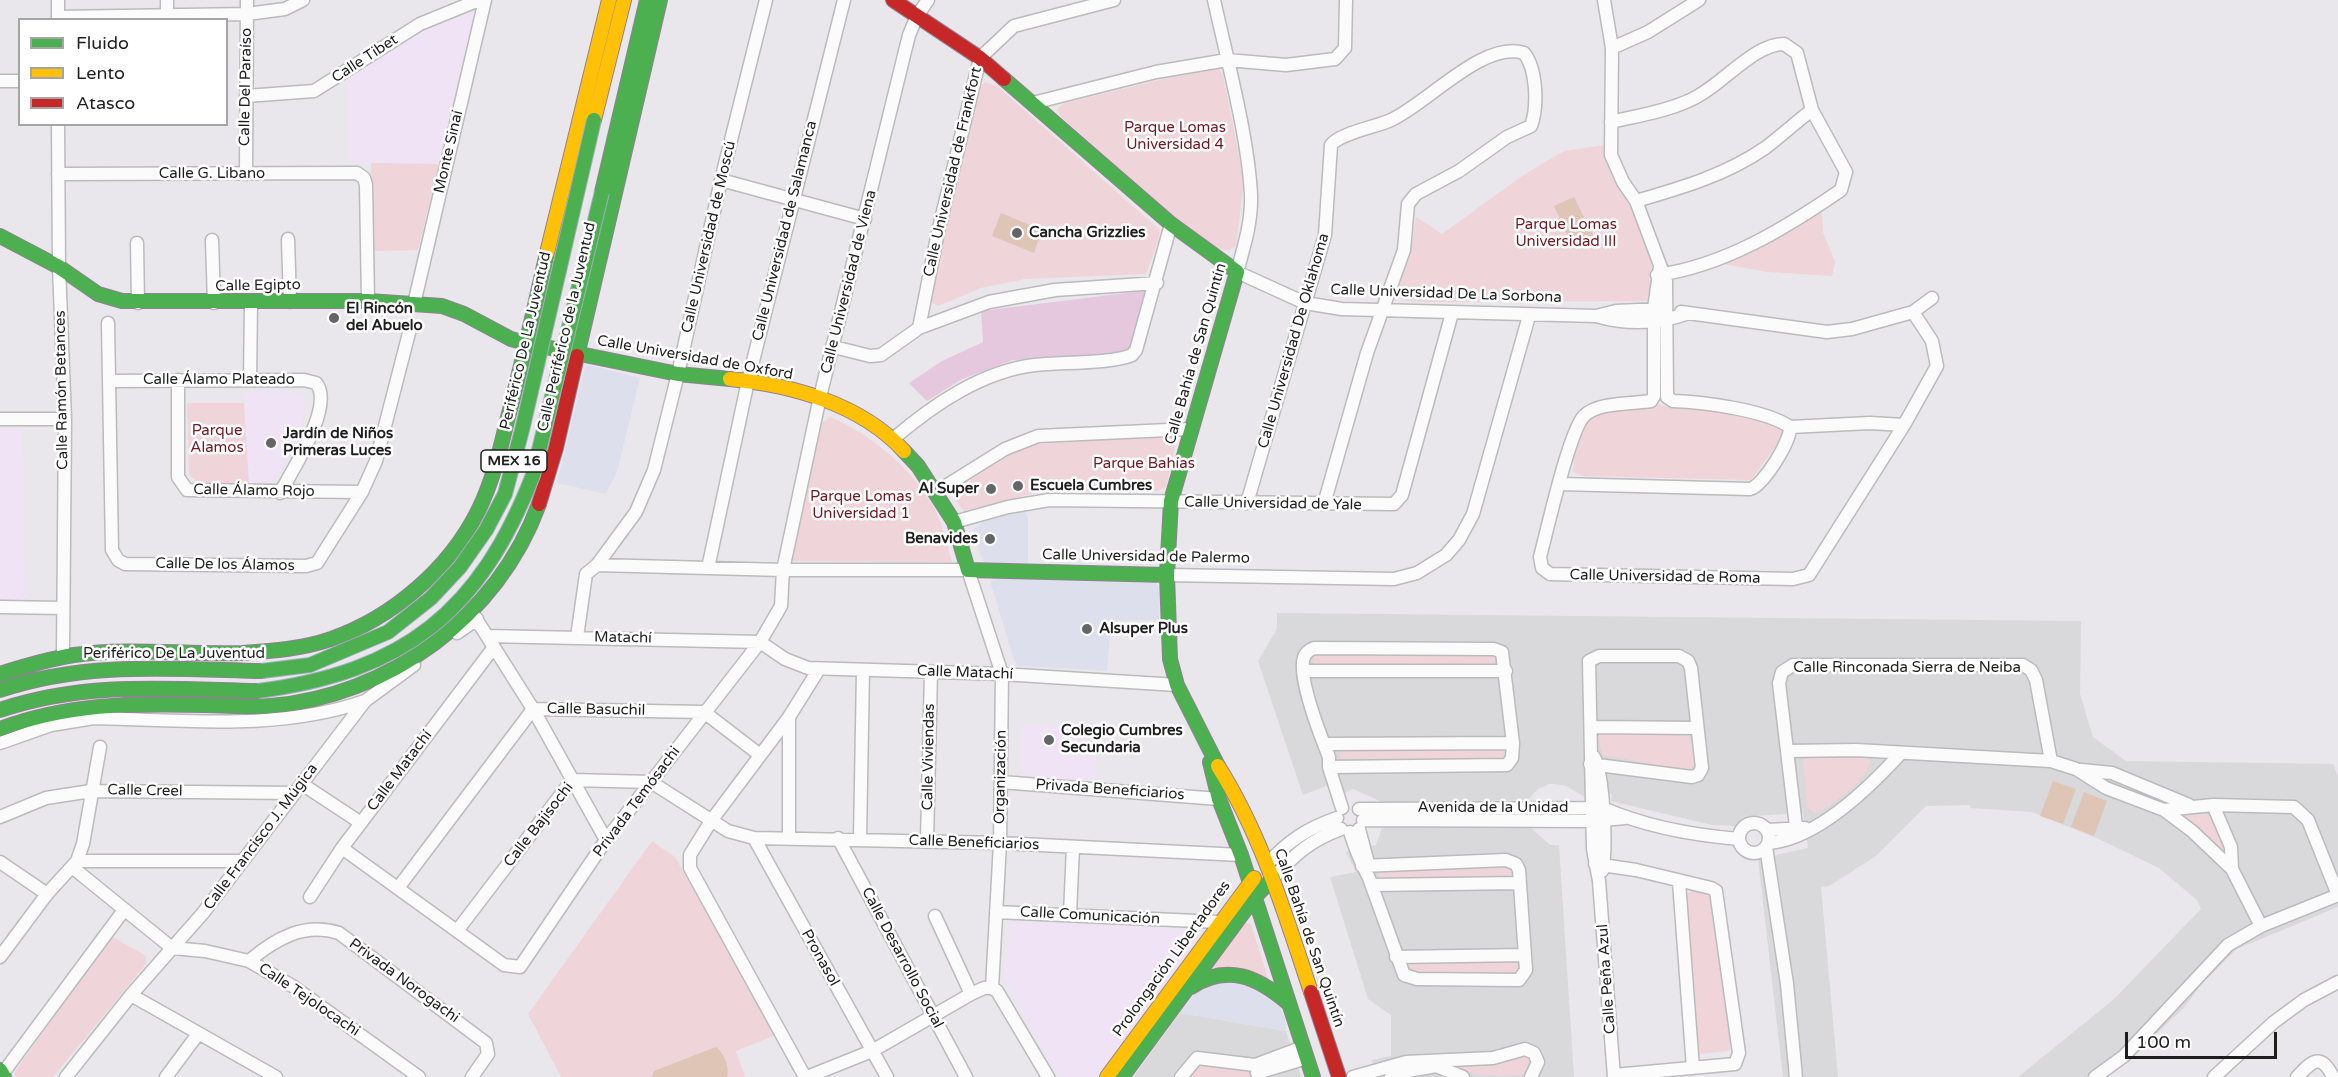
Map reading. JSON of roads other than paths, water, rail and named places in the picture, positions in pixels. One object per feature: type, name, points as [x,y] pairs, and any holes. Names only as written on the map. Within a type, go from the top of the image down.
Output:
[{"type":"main road","points":[[0,674],[63,656],[94,651],[264,652],[308,646],[364,624],[407,596],[436,570],[477,514],[489,487],[610,0]]},
{"type":"main road","name":"Periférico De La Juventud","points":[[0,690],[57,673],[99,669],[262,671],[310,665],[388,632],[431,598],[460,567],[486,530],[505,494],[624,0]]},
{"type":"main road","points":[[649,0],[650,43]]},
{"type":"main road","name":"MEX 16","points":[[0,710],[59,693],[100,689],[258,691],[284,690],[321,682],[405,647],[442,620],[470,593],[500,550],[532,475],[649,0]]},
{"type":"main road","name":"Calle Periférico de la Juventud","points":[[0,729],[50,718],[97,704],[270,706],[337,693],[375,680],[415,656],[474,615],[524,540],[540,500],[578,354],[660,0]]},
{"type":"main road","name":"Calle Universidad De La Sorbona","points":[[893,0],[980,58],[1171,224],[1237,272]]},
{"type":"main road","name":"Calle Egipto","points":[[0,236],[59,267],[98,294],[138,303],[368,301],[414,304],[452,309],[511,339],[526,343]]},
{"type":"main road","name":"Calle Bahía de San Quintín","points":[[1237,272],[1171,501],[1167,574],[1169,650],[1177,685],[1208,749],[1235,793],[1268,863],[1339,1077]]},
{"type":"main road","points":[[534,308],[538,315],[552,322],[571,326],[584,322]]},
{"type":"main road","name":"Calle Universidad de Oxford","points":[[526,343],[678,374],[748,381],[820,397],[855,415],[893,439],[936,492],[954,522],[968,570]]},
{"type":"main road","points":[[514,393],[538,393],[564,408]]},
{"type":"main road","name":"Calle Universidad de Palermo","points":[[968,570],[1167,574]]},
{"type":"main road","name":"Calle Bahía de San Quintín","points":[[1208,749],[1219,799],[1241,855],[1313,1077]]},
{"type":"main road","name":"Prolongación Libertadores","points":[[1122,1077],[1219,922],[1268,863]]},
{"type":"main road","name":"Prolongación Libertadores","points":[[1107,1077],[1273,878]]},
{"type":"main road","points":[[1176,992],[1215,974],[1234,973],[1265,984],[1288,1004]]},
{"type":"street","points":[[57,0],[58,18],[247,14],[285,9],[303,0]]},
{"type":"street","points":[[167,0],[167,14]]},
{"type":"street","name":"Calle Del Paraíso","points":[[246,174],[247,0]]},
{"type":"street","name":"Calle Tibet","points":[[246,96],[314,91],[420,24],[479,0]]},
{"type":"street","name":"Monte Sinaí","points":[[414,304],[485,0]]},
{"type":"street","name":"Calle Universidad de Moscú","points":[[597,565],[645,496],[678,374],[721,180],[766,0]]},
{"type":"street","name":"Calle Universidad de Salamanca","points":[[708,568],[748,381],[844,0]]},
{"type":"street","name":"Calle Universidad de Viena","points":[[760,642],[781,606],[783,570],[820,397],[909,35],[917,16],[928,0]]},
{"type":"street","name":"Calle Universidad de Frankfort","points":[[919,328],[938,232],[980,58],[1014,26],[1114,0]]},
{"type":"street","name":"Calle Bahía de San Quintín","points":[[1214,0],[1251,194],[1247,231],[1237,272]]},
{"type":"street","points":[[1034,103],[1156,72],[1227,60],[1286,64],[1335,59],[1345,48],[1346,0]]},
{"type":"street","points":[[1604,0],[1612,48],[1611,155],[1623,182],[1636,201],[1660,272],[1667,397],[1673,401],[1731,408],[1778,420],[1790,427],[1870,423],[1904,425],[1937,366],[1932,341],[1913,312]]},
{"type":"street","points":[[1612,48],[1656,28],[1699,0]]},
{"type":"street","points":[[1611,122],[1688,102],[1707,91],[1753,56],[1777,44],[1790,46],[1797,53],[1812,110],[1843,165],[1846,176],[1841,190],[1806,215],[1755,242],[1692,268],[1660,272]]},
{"type":"street","name":"Calle Universidad De Oklahoma","points":[[1247,504],[1325,235],[1330,191],[1330,152],[1333,142],[1395,118],[1458,73],[1503,51],[1524,52],[1529,59],[1534,108],[1531,126],[1507,137],[1459,171],[1412,199],[1406,209],[1404,250],[1381,310]]},
{"type":"street","points":[[0,81],[18,81]]},
{"type":"street","points":[[1636,201],[1699,182],[1738,164],[1765,147],[1812,110]]},
{"type":"street","name":"Calle Ramón Betances","points":[[58,126],[59,267],[65,419],[63,656]]},
{"type":"street","name":"Calle G. Libano","points":[[58,174],[351,172],[364,178],[366,185],[368,301]]},
{"type":"street","points":[[721,180],[865,219]]},
{"type":"street","points":[[893,439],[934,407],[961,391],[1011,370],[1132,355],[1136,350],[1156,283],[1171,224]]},
{"type":"street","points":[[288,239],[290,302]]},
{"type":"street","points":[[212,240],[214,303]]},
{"type":"street","points":[[137,243],[138,303]]},
{"type":"street","points":[[0,248],[18,245]]},
{"type":"street","name":"Calle Universidad De La Sorbona","points":[[1237,272],[1305,303],[1342,309],[1529,316],[1596,316],[1619,322],[1689,313],[1747,319],[1827,332],[1862,327],[1913,312],[1932,298]]},
{"type":"street","points":[[1660,272],[1654,308],[1663,317]]},
{"type":"street","points":[[834,347],[870,356],[881,355],[919,328],[956,313],[1021,295],[1156,283]]},
{"type":"street","points":[[246,380],[247,303]]},
{"type":"street","name":"Calle Universidad De La Sorbona","points":[[1596,316],[1607,312],[1654,308]]},
{"type":"street","points":[[1324,504],[1381,310]]},
{"type":"street","name":"Calle Universidad de Yale","points":[[954,522],[1008,507],[1049,500],[1389,506],[1399,501],[1452,313]]},
{"type":"street","name":"Calle Universidad de Palermo","points":[[1167,574],[1394,579],[1431,566],[1459,540],[1473,514],[1529,316]]},
{"type":"street","points":[[1663,317],[1654,394],[1651,401],[1606,407],[1584,416],[1574,434],[1560,484],[1750,489],[1760,484],[1786,442],[1790,427]]},
{"type":"street","name":"Calle De los Álamos","points":[[108,323],[112,550],[118,560],[125,564],[312,566],[321,560],[362,492],[375,461],[410,328]]},
{"type":"street","name":"Calle Álamo Rojo","points":[[178,380],[178,477],[183,487],[194,492],[362,492]]},
{"type":"street","name":"Calle Álamo Plateado","points":[[109,381],[311,381],[321,391],[312,430],[304,451],[280,493]]},
{"type":"street","points":[[0,419],[65,419]]},
{"type":"street","name":"Calle Universidad de Roma","points":[[1560,484],[1540,557],[1542,567],[1550,574],[1781,579],[1805,577],[1816,567],[1904,425]]},
{"type":"street","points":[[936,492],[1005,449],[1038,436],[1190,429]]},
{"type":"street","points":[[578,637],[586,573],[597,565]]},
{"type":"street","name":"Calle Universidad de Palermo","points":[[597,565],[783,570],[968,570]]},
{"type":"street","name":"Calle Universidad de Oxford","points":[[968,570],[1002,674]]},
{"type":"street","points":[[0,607],[63,608]]},
{"type":"street","points":[[474,615],[533,709],[606,840]]},
{"type":"street","name":"Calle Francisco J. Múgica","points":[[66,1077],[243,861],[365,701],[474,615]]},
{"type":"street","name":"Matachí","points":[[487,636],[760,642]]},
{"type":"street","name":"Calle Matachí","points":[[760,642],[797,665],[819,669],[1002,674],[1177,685]]},
{"type":"street","name":"Privada Temósachi","points":[[457,931],[504,965],[520,967],[606,840],[760,642]]},
{"type":"street","name":"Calle Matachí","points":[[310,897],[342,848],[494,647]]},
{"type":"street","points":[[1331,763],[1500,766],[1511,762],[1513,743],[1504,656],[1497,649],[1314,648],[1303,658],[1303,670],[1324,744],[1396,957],[1404,975],[1413,979],[1519,980],[1526,973],[1518,867],[1506,860],[1368,873]]},
{"type":"street","name":"Calle Peña Azul","points":[[1614,1076],[1599,880],[1598,821],[1588,667],[1591,658],[1599,656],[1679,656],[1688,661],[1691,668],[1696,729]]},
{"type":"street","name":"Calle Rinconada Sierra de Neiba","points":[[1789,751],[1779,683],[1782,672],[1793,665],[2023,665],[2031,670],[2036,680],[2051,761]]},
{"type":"street","points":[[819,669],[789,717],[711,821],[690,855],[690,868],[806,1077],[872,1051],[984,988],[997,991],[1048,1077]]},
{"type":"street","points":[[860,839],[863,670]]},
{"type":"street","points":[[1303,670],[1506,671]]},
{"type":"street","name":"Calle Viviendas","points":[[927,841],[931,672]]},
{"type":"street","name":"Organización","points":[[992,988],[1000,843],[1002,674]]},
{"type":"street","points":[[0,743],[50,718],[278,719],[336,711],[365,701]]},
{"type":"street","name":"Calle Basuchil","points":[[398,888],[533,709],[704,712]]},
{"type":"street","points":[[704,712],[760,755]]},
{"type":"street","points":[[789,717],[789,837]]},
{"type":"street","points":[[1591,727],[1696,729],[1702,768],[1695,777],[1593,760]]},
{"type":"street","points":[[1324,744],[1513,743]]},
{"type":"street","points":[[0,957],[47,894],[74,864],[83,844],[100,747]]},
{"type":"street","points":[[1801,830],[1789,751],[1856,750],[2051,761],[2076,769],[2112,773],[2191,806]]},
{"type":"street","points":[[1801,830],[1767,830],[1759,823],[1749,823],[1741,830],[1739,839],[1742,848],[1750,853],[1759,853],[1768,845],[1787,841],[1801,830],[1826,820],[1858,796],[1901,753]]},
{"type":"street","points":[[2076,769],[2106,788],[2164,810],[2192,831],[2232,869],[2261,926]]},
{"type":"street","name":"Calle Bajisochi","points":[[457,931],[572,780],[651,782]]},
{"type":"street","points":[[651,782],[711,821]]},
{"type":"street","name":"Privada Beneficiarios","points":[[1000,782],[1219,799]]},
{"type":"street","points":[[298,789],[361,823]]},
{"type":"street","name":"Calle Creel","points":[[0,817],[46,798],[91,791],[298,789]]},
{"type":"street","points":[[2095,1077],[2124,1056],[2228,945],[2261,926],[2338,895],[2308,820],[2302,812],[2284,806],[2213,805],[2164,810]]},
{"type":"street","points":[[2213,805],[2231,848],[2232,869]]},
{"type":"street","points":[[1539,808],[1539,821]]},
{"type":"street","name":"Avenida de la Unidad","points":[[1268,863],[1284,845],[1310,827],[1350,819],[1539,808],[1597,808],[1666,829],[1739,839]]},
{"type":"street","name":"Avenida de la Unidad","points":[[1273,878],[1294,856],[1350,819],[1598,821],[1625,818]]},
{"type":"street","name":"Calle Beneficiarios","points":[[711,821],[728,831],[754,838],[1000,843],[1241,855]]},
{"type":"street","points":[[1767,830],[1787,984],[1796,1077]]},
{"type":"street","name":"Pronasol","points":[[754,838],[887,1077]]},
{"type":"street","name":"Calle Desarrollo Social","points":[[838,838],[966,1077]]},
{"type":"street","points":[[1070,914],[1073,847]]},
{"type":"street","points":[[342,848],[457,931]]},
{"type":"street","points":[[74,864],[243,861]]},
{"type":"street","points":[[0,862],[47,894]]},
{"type":"street","points":[[74,864],[124,910],[172,948]]},
{"type":"street","points":[[1599,864],[1711,888],[1717,894],[1739,1053],[1735,1064],[1614,1076]]},
{"type":"street","points":[[1368,873],[1520,883]]},
{"type":"street","points":[[1679,882],[1693,1068]]},
{"type":"street","points":[[1,1075],[124,910]]},
{"type":"street","name":"Calle Comunicación","points":[[996,912],[1219,922]]},
{"type":"street","points":[[935,916],[971,994]]},
{"type":"street","name":"Privada Norogachi","points":[[249,961],[268,946],[294,933],[319,929],[339,933],[483,1039],[489,1047],[489,1054],[472,1077]]},
{"type":"street","name":"Calle Tejolocachi","points":[[172,948],[205,951],[249,961],[294,987],[419,1077]]},
{"type":"street","points":[[1396,957],[1525,955]]},
{"type":"street","points":[[2218,1075],[2274,1022],[2304,1000],[2338,982]]},
{"type":"street","points":[[131,995],[198,1034],[257,1073],[276,1077]]},
{"type":"street","points":[[166,1077],[198,1034]]},
{"type":"street","points":[[1391,1077],[1408,1071],[1494,1058],[1525,1049],[1534,1053],[1539,1062],[1531,1077]]},
{"type":"street","points":[[1181,1077],[1192,1062],[1202,1058],[1257,1071],[1305,1053]]},
{"type":"street","points":[[2297,1077],[2313,1062],[2319,1061],[2325,1064],[2333,1077]]},
{"type":"street","points":[[1353,1077],[1396,1064],[1437,1068],[1463,1077]]},
{"type":"place","name":"Cancha Grizzlies","points":[[1017,233]]},
{"type":"place","name":"El Rincón del Abuelo","points":[[334,318]]},
{"type":"place","name":"Jardín de Niños Primeras Luces","points":[[271,443]]},
{"type":"place","name":"Escuela Cumbres","points":[[1018,486]]},
{"type":"place","name":"Al Super","points":[[991,489]]},
{"type":"place","name":"Benavides","points":[[990,539]]},
{"type":"place","name":"Alsuper Plus","points":[[1087,629]]},
{"type":"place","name":"Colegio Cumbres Secundaria","points":[[1049,740]]},
{"type":"park label","name":"Parque Lomas Universidad 4","points":[[1175,136]]},
{"type":"park label","name":"Parque Lomas Universidad III","points":[[1566,234]]},
{"type":"park label","name":"Parque Alamos","points":[[217,440]]},
{"type":"park label","name":"Parque Bahías","points":[[1144,464]]},
{"type":"park label","name":"Parque Lomas Universidad 1","points":[[861,506]]}]
